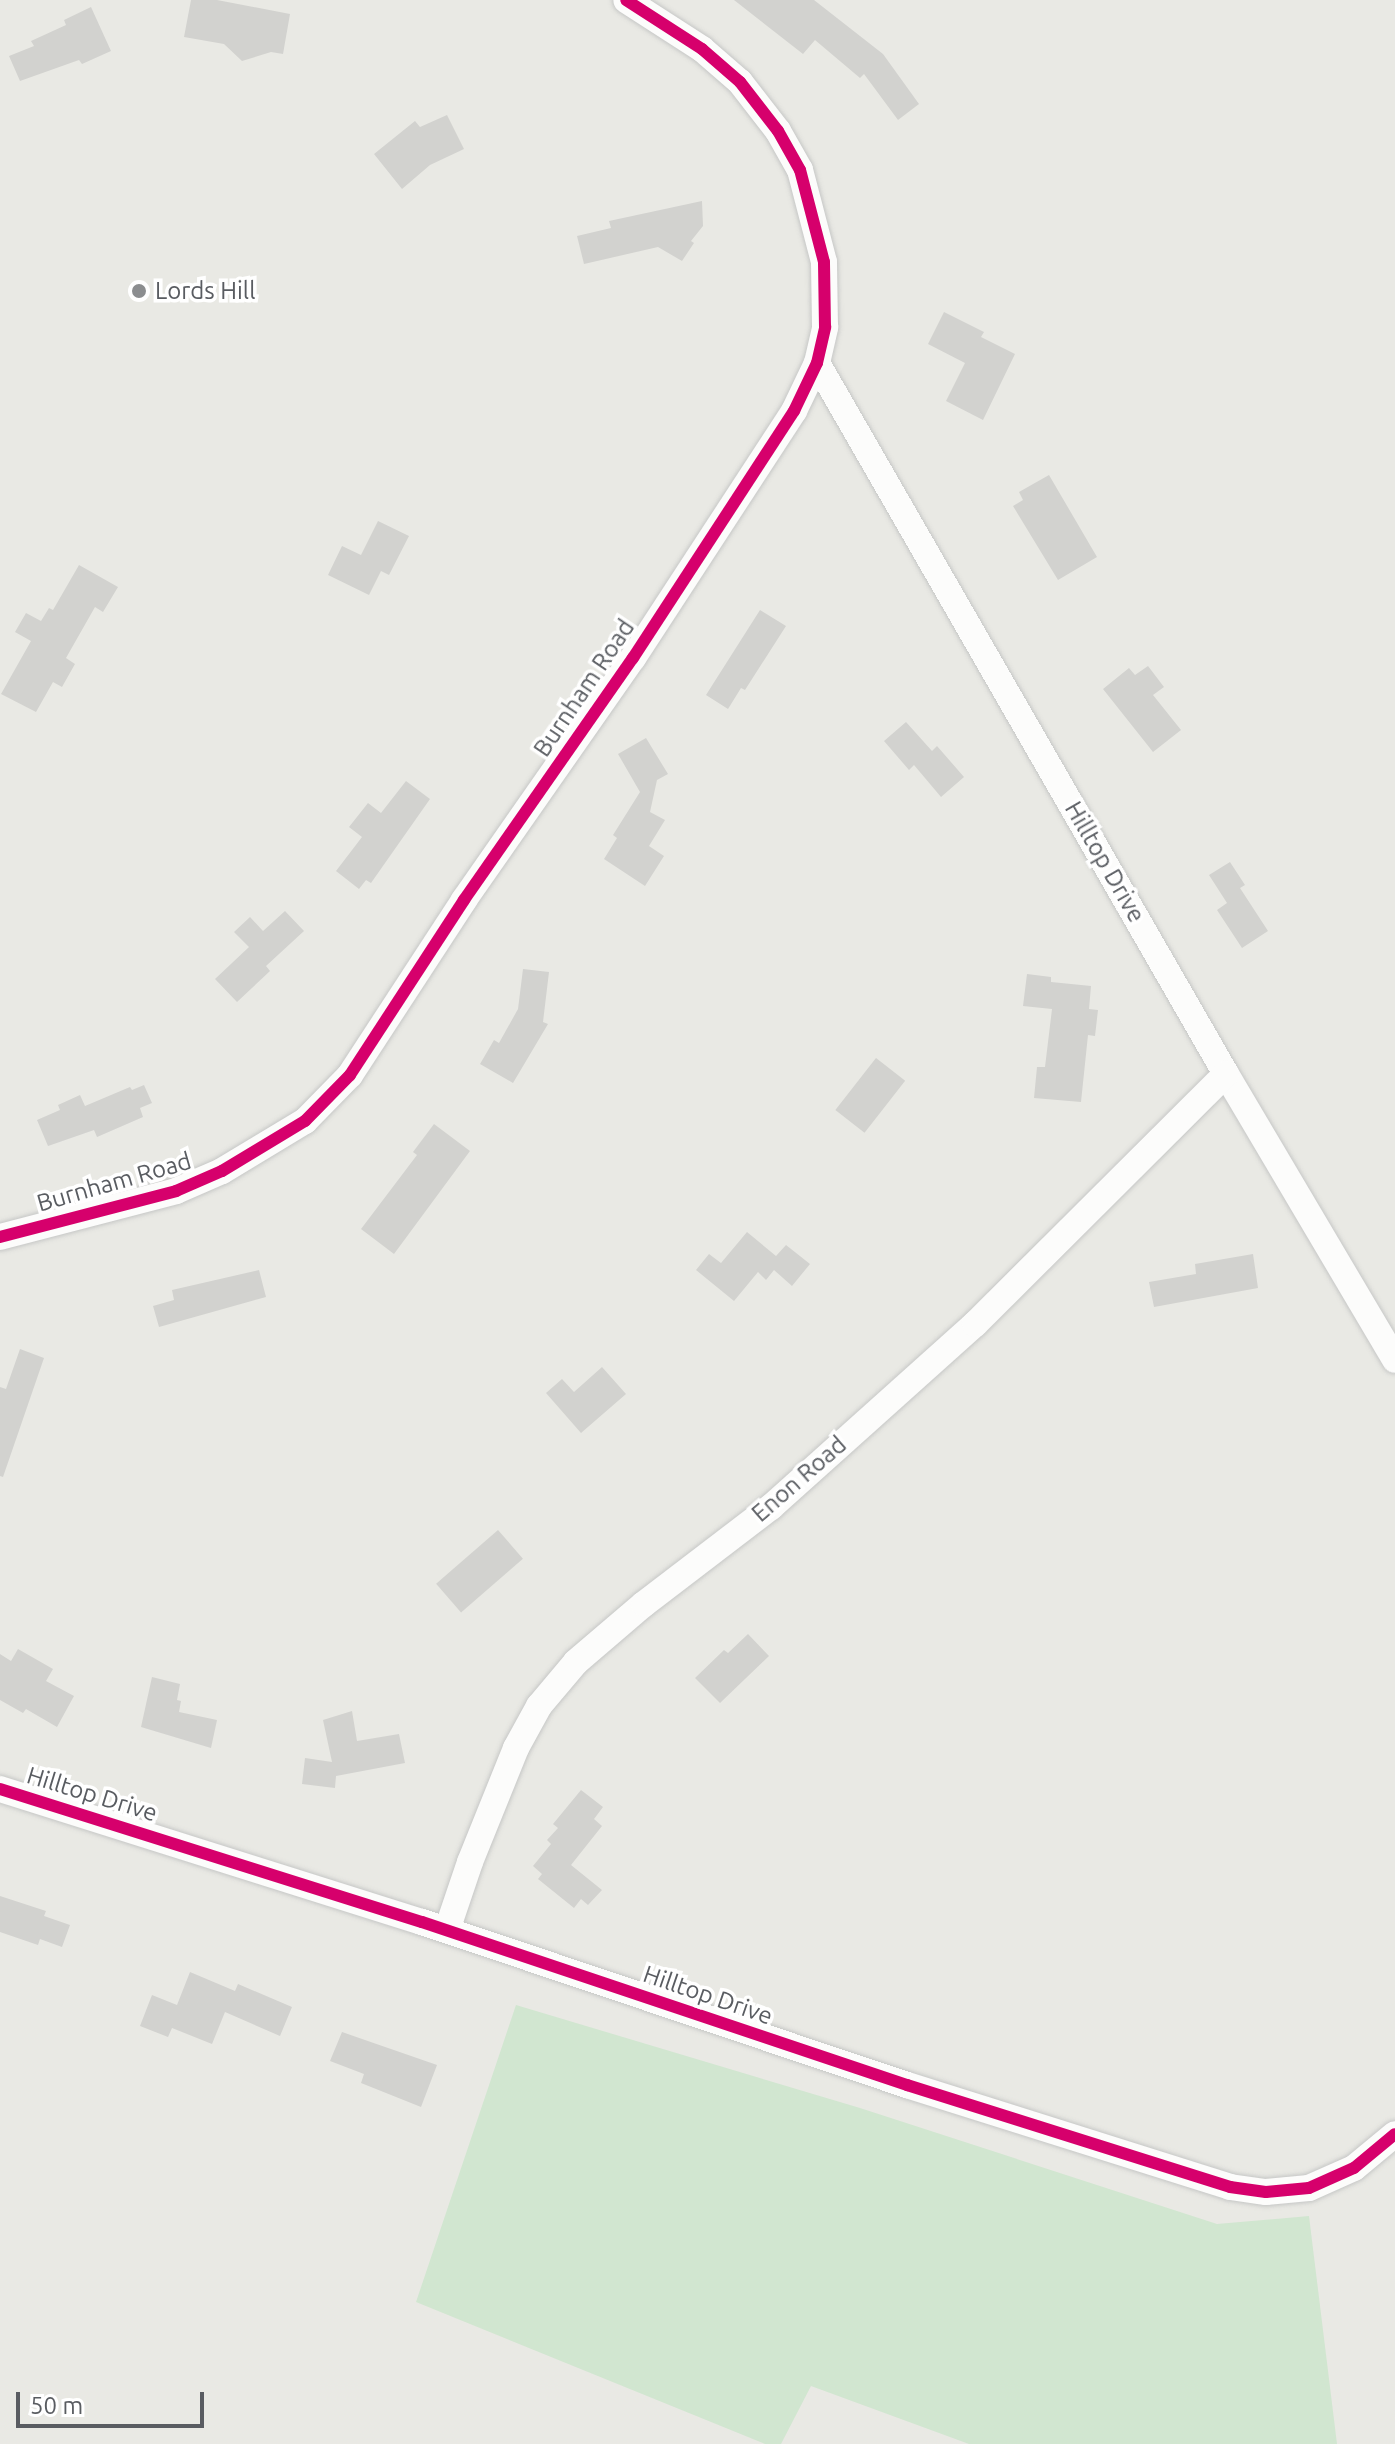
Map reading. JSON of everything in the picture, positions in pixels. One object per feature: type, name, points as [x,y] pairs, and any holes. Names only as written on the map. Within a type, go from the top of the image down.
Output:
[{"type":"street","name":"Burnham Road","points":[[0,1237],[176,1191],[222,1171],[305,1121],[350,1075],[464,900],[633,658],[794,411],[817,363],[825,327],[824,262],[800,170],[778,131],[740,82],[702,49],[626,0]]},
{"type":"street","name":"Hilltop Drive","points":[[817,363],[1226,1074],[1395,1360]]},
{"type":"street","name":"Enon Road","points":[[447,1930],[470,1862],[516,1748],[539,1706],[576,1662],[644,1604],[771,1507],[975,1324],[1226,1074]]},
{"type":"street","name":"Hilltop Drive","points":[[0,1789],[447,1930],[983,2110],[1230,2187],[1266,2192],[1309,2188],[1354,2168],[1395,2134]]},
{"type":"green space","points":[[516,2005],[860,2108],[1217,2224],[1309,2216],[1337,2444],[969,2444],[811,2386],[781,2444],[765,2444],[416,2302]]},
{"type":"building","points":[[191,0],[217,0],[290,14],[283,54],[271,52],[242,61],[224,44],[184,37]]},
{"type":"building","points":[[734,0],[814,0],[883,54],[919,104],[898,120],[864,74],[860,78],[815,40],[803,54]]},
{"type":"building","points":[[91,7],[111,51],[82,64],[79,60],[20,81],[9,56],[34,46],[31,41],[66,25],[64,20]]},
{"type":"building","points":[[447,115],[464,149],[430,165],[402,189],[374,154],[415,121],[420,127]]},
{"type":"building","points":[[702,201],[703,226],[691,241],[694,243],[682,261],[658,247],[584,264],[577,236],[611,228],[609,221]]},
{"type":"building","points":[[944,312],[984,332],[981,337],[1015,354],[983,420],[946,401],[965,363],[928,344]]},
{"type":"building","points":[[1049,475],[1097,557],[1058,580],[1013,506],[1023,500],[1019,492]]},
{"type":"building","points":[[378,521],[409,536],[389,575],[381,571],[369,595],[328,575],[342,546],[361,555]]},
{"type":"building","points":[[79,565],[118,587],[103,612],[95,607],[66,658],[75,664],[62,687],[53,682],[36,712],[1,694],[31,641],[15,632],[26,613],[41,621],[49,608],[53,610]]},
{"type":"building","points":[[760,610],[786,626],[745,690],[741,688],[728,709],[706,695]]},
{"type":"building","points":[[1148,666],[1164,687],[1153,695],[1181,730],[1153,752],[1103,689],[1129,668],[1135,675]]},
{"type":"building","points":[[906,722],[932,751],[937,746],[964,777],[941,797],[914,765],[909,770],[884,741]]},
{"type":"building","points":[[646,738],[668,774],[657,780],[650,812],[665,820],[649,846],[664,856],[645,886],[604,859],[617,838],[613,835],[640,792],[618,754]]},
{"type":"building","points":[[406,781],[430,799],[371,883],[366,880],[359,889],[336,871],[362,837],[349,827],[368,803],[381,813]]},
{"type":"building","points":[[1230,862],[1245,885],[1240,888],[1268,931],[1242,948],[1217,910],[1227,903],[1209,875]]},
{"type":"building","points":[[285,911],[304,931],[266,966],[270,971],[237,1002],[215,979],[249,947],[234,932],[250,917],[263,931]]},
{"type":"building","points":[[523,969],[549,972],[543,1022],[548,1024],[513,1083],[480,1064],[494,1040],[499,1043],[518,1009]]},
{"type":"building","points":[[1027,974],[1051,977],[1051,982],[1091,986],[1089,1009],[1098,1010],[1095,1036],[1088,1035],[1081,1102],[1034,1098],[1037,1067],[1045,1067],[1052,1009],[1023,1006]]},
{"type":"building","points":[[876,1058],[905,1081],[865,1133],[835,1110]]},
{"type":"building","points":[[144,1085],[152,1103],[140,1108],[143,1117],[97,1137],[94,1130],[48,1146],[37,1120],[60,1110],[58,1105],[80,1095],[85,1106],[130,1087],[132,1090]]},
{"type":"building","points":[[434,1124],[470,1151],[394,1254],[361,1229],[417,1155],[413,1152]]},
{"type":"building","points":[[747,1232],[776,1256],[786,1245],[810,1264],[792,1286],[774,1270],[766,1280],[758,1272],[734,1301],[696,1270],[709,1254],[721,1263]]},
{"type":"building","points":[[1253,1254],[1258,1288],[1154,1307],[1149,1282],[1196,1274],[1195,1264]]},
{"type":"building","points":[[259,1270],[266,1297],[159,1327],[153,1306],[174,1300],[172,1290]]},
{"type":"building","points":[[20,1349],[44,1358],[3,1477],[0,1476],[0,1387],[6,1389]]},
{"type":"building","points":[[602,1367],[626,1394],[581,1433],[546,1393],[562,1379],[574,1392]]},
{"type":"building","points":[[498,1530],[523,1559],[461,1612],[436,1584]]},
{"type":"building","points":[[748,1634],[769,1656],[720,1703],[695,1678],[724,1650],[728,1653]]},
{"type":"building","points":[[18,1649],[53,1669],[46,1681],[74,1696],[57,1727],[26,1709],[23,1713],[0,1700],[0,1654],[11,1661]]},
{"type":"building","points":[[152,1677],[180,1684],[177,1700],[181,1701],[179,1712],[217,1720],[211,1748],[141,1727]]},
{"type":"building","points":[[352,1711],[357,1741],[399,1734],[405,1763],[336,1776],[335,1788],[302,1784],[305,1758],[332,1762],[323,1720]]},
{"type":"building","points":[[581,1790],[603,1807],[594,1819],[602,1826],[571,1865],[602,1890],[588,1905],[581,1899],[574,1908],[538,1879],[542,1874],[533,1866],[551,1844],[547,1840],[558,1828],[553,1824]]},
{"type":"building","points":[[0,1896],[46,1911],[44,1916],[70,1925],[62,1947],[40,1939],[38,1945],[0,1932]]},
{"type":"building","points":[[190,1972],[235,1991],[238,1984],[292,2007],[280,2036],[225,2012],[212,2044],[172,2028],[168,2037],[140,2026],[152,1995],[177,2005]]},
{"type":"building","points":[[342,2032],[437,2065],[421,2107],[361,2083],[364,2074],[330,2061]]},
{"type":"cycle path","points":[[0,1237],[176,1191],[222,1171],[305,1121],[350,1075],[464,900],[633,658],[794,411],[817,363],[825,327],[824,262],[800,170],[778,131],[740,82],[702,49],[626,0]]},
{"type":"cycle path","points":[[0,1789],[422,1922],[907,2085],[1230,2187],[1266,2192],[1309,2188],[1354,2168],[1395,2134]]},
{"type":"place","name":"Lords Hill","points":[[139,291]]}]
